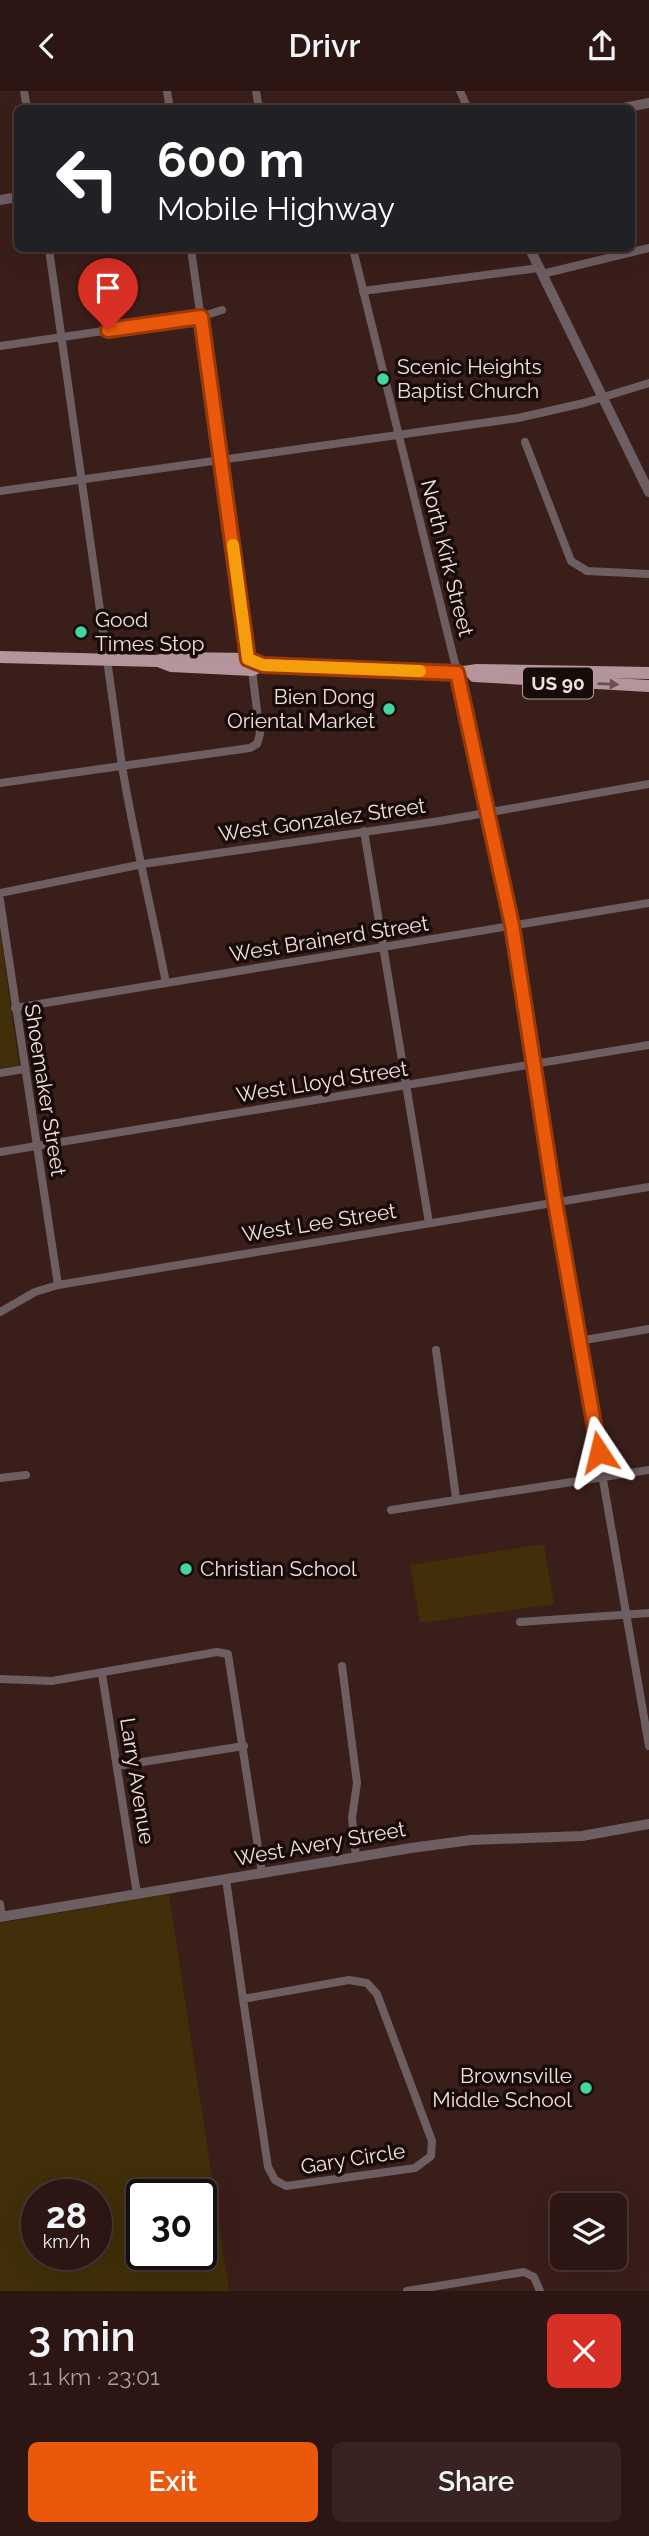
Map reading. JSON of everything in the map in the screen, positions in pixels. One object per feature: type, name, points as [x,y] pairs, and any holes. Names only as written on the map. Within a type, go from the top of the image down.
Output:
[{"type":"main road","name":"US 90","points":[[0,657],[157,661],[171,666],[255,665],[462,673],[489,678],[649,686]]},
{"type":"main road","name":"US 90","points":[[462,673],[477,670],[649,673]]},
{"type":"street","points":[[49,252],[122,766],[136,850],[142,864],[166,983]]},
{"type":"street","points":[[0,783],[250,748],[257,744],[260,734],[255,665],[221,459],[191,252]]},
{"type":"street","name":"North Kirk Street","points":[[354,252],[462,673],[490,812],[512,925],[555,1202],[649,1746]]},
{"type":"street","points":[[532,252],[649,492]]},
{"type":"street","points":[[363,291],[541,271],[630,252]]},
{"type":"street","points":[[0,346],[201,317],[222,310]]},
{"type":"street","points":[[0,491],[517,418],[649,383]]},
{"type":"street","points":[[525,442],[572,561],[587,571],[649,574]]},
{"type":"street","name":"West Gonzalez Street","points":[[0,893],[142,864],[490,812],[649,784]]},
{"type":"street","points":[[364,831],[429,1223]]},
{"type":"street","name":"Shoemaker Street","points":[[0,900],[58,1285]]},
{"type":"street","name":"West Brainerd Street","points":[[15,1008],[649,903]]},
{"type":"street","name":"West Lloyd Street","points":[[0,1152],[649,1045]]},
{"type":"street","points":[[0,1073],[24,1069]]},
{"type":"street","name":"West Lee Street","points":[[0,1312],[35,1292],[58,1285],[649,1187]]},
{"type":"street","points":[[579,1341],[649,1329]]},
{"type":"street","points":[[436,1350],[456,1498]]},
{"type":"street","points":[[391,1510],[649,1470]]},
{"type":"street","points":[[0,1478],[26,1475]]},
{"type":"street","points":[[520,1622],[649,1613]]},
{"type":"street","points":[[0,1679],[52,1681],[217,1653],[228,1654],[262,1873]]},
{"type":"street","points":[[342,1666],[357,1783],[352,1818],[356,1857]]},
{"type":"street","name":"Larry Avenue","points":[[102,1674],[137,1894]]},
{"type":"street","points":[[117,1766],[244,1746]]},
{"type":"street","name":"West Avery Street","points":[[1,1917],[448,1842],[582,1836],[649,1824]]},
{"type":"street","name":"Gary Circle","points":[[226,1879],[243,1999],[268,2167],[275,2180],[292,2187],[415,2168],[428,2161],[432,2141],[373,1988],[361,1981],[349,1980],[243,1999]]},
{"type":"street","points":[[0,1904],[1,1917]]},
{"type":"street","points":[[407,2291],[518,2273],[534,2277],[540,2291]]},
{"type":"shaded area","points":[[0,931],[19,1065],[0,1068]]},
{"type":"shaded area","points":[[544,1544],[554,1604],[420,1623],[410,1565]]},
{"type":"shaded area","points":[[169,1894],[212,2179],[126,2179],[126,2270],[217,2270],[217,2212],[229,2291],[0,2291],[0,1923]]},
{"type":"slow traffic","points":[[233,545],[248,659],[263,665],[420,671]]},
{"type":"place","name":"Scenic Heights Baptist Church","points":[[383,379]]},
{"type":"place","name":"Good Times Stop","points":[[81,632]]},
{"type":"place","name":"Bien Dong Oriental Market","points":[[389,709]]},
{"type":"place","name":"Christian School","points":[[186,1569]]},
{"type":"place","name":"Brownsville Middle School","points":[[586,2088]]},
{"type":"route","points":[[108,330],[201,317],[248,659],[263,665],[457,673],[485,787],[512,925],[555,1202],[599,1452]]}]
